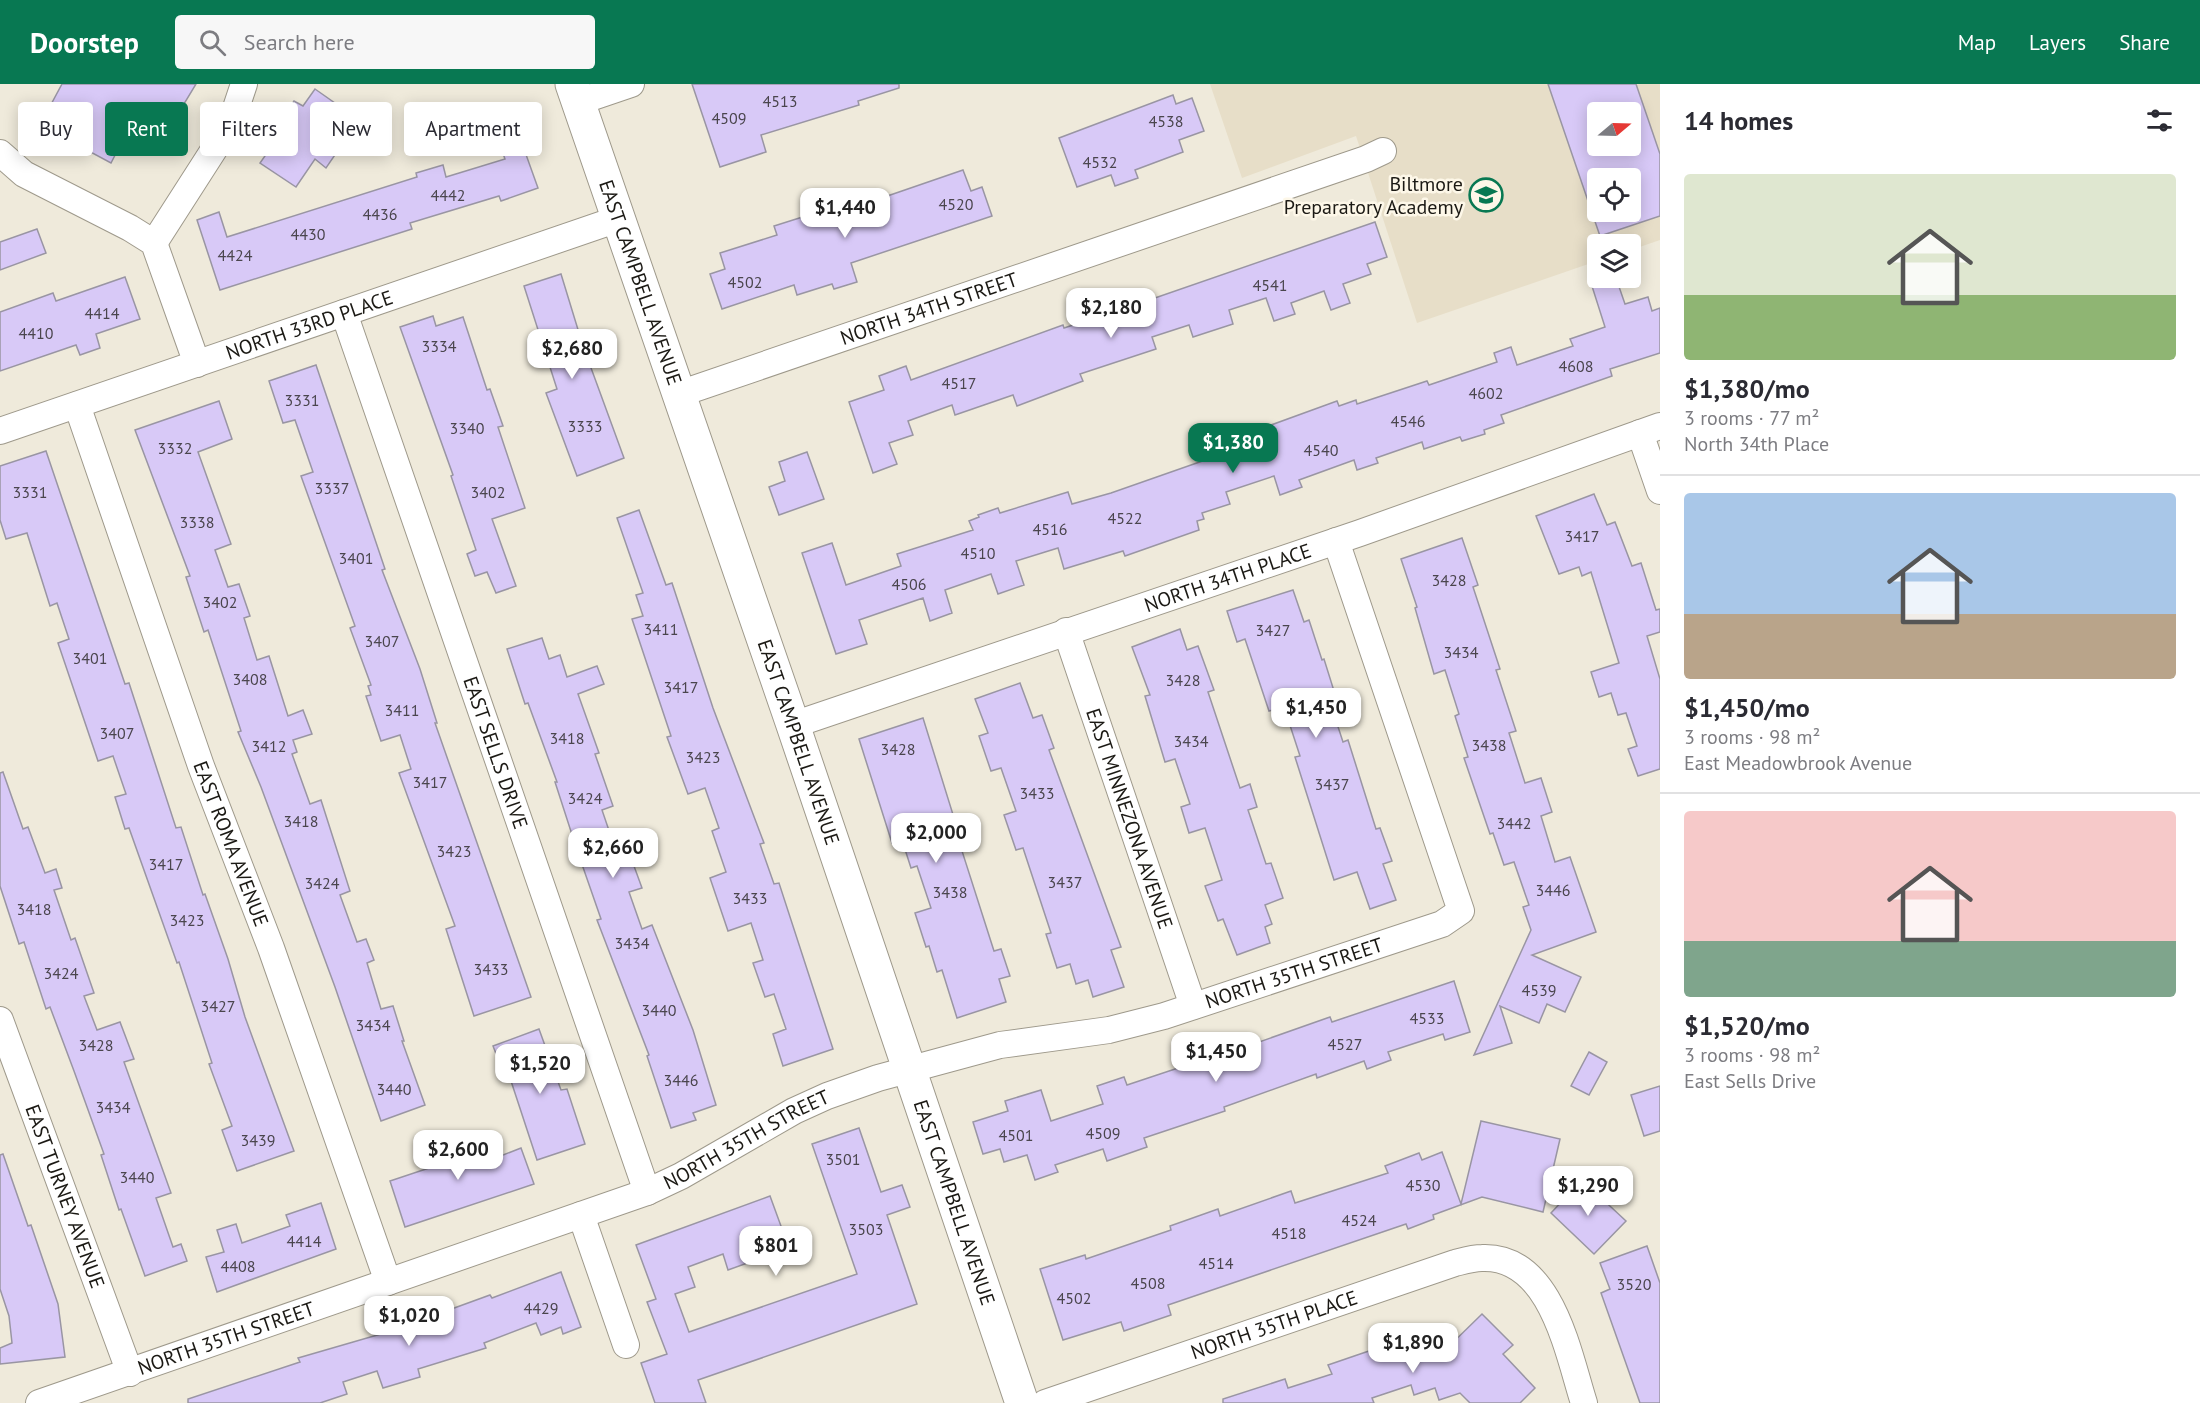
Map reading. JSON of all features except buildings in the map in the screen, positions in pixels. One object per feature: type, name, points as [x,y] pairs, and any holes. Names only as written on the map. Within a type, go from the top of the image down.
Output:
[{"type":"street","points":[[154,243],[231,123],[244,84]]},
{"type":"street","points":[[575,93],[631,84]]},
{"type":"street","name":"EAST CAMPBELL AVENUE","points":[[575,93],[793,724],[1022,1403]]},
{"type":"street","name":"NORTH 34TH STREET","points":[[679,394],[1366,159],[1383,151]]},
{"type":"street","points":[[0,153],[24,174],[130,228],[154,243],[197,364]]},
{"type":"street","name":"NORTH 33RD PLACE","points":[[0,431],[618,219]]},
{"type":"street","name":"EAST SELLS DRIVE","points":[[344,313],[646,1192]]},
{"type":"street","name":"EAST ROMA AVENUE","points":[[77,405],[201,766],[271,948],[388,1282]]},
{"type":"street","points":[[1650,429],[1660,491]]},
{"type":"street","name":"NORTH 34TH PLACE","points":[[793,724],[932,680],[1066,631],[1336,541],[1650,429]]},
{"type":"street","name":"NORTH 35TH STREET","points":[[39,1403],[646,1192],[681,1176],[794,1112],[827,1096],[1000,1045],[1109,1030],[1193,1006],[1442,924],[1461,911],[1336,541]]},
{"type":"street","name":"EAST MINNEZONA AVENUE","points":[[1066,631],[1193,1006]]},
{"type":"street","name":"EAST TURNEY AVENUE","points":[[0,1020],[42,1127],[130,1373]]},
{"type":"street","points":[[581,1215],[626,1345]]},
{"type":"street","name":"NORTH 35TH PLACE","points":[[1044,1403],[1455,1263],[1482,1258],[1503,1260],[1534,1278],[1555,1313],[1584,1403]]},
{"type":"shaded area","name":"Biltmore Preparatory Academy","points":[[1210,84],[1660,84],[1660,240],[1641,247],[1641,234],[1587,234],[1587,264],[1417,323],[1356,136],[1242,178]]},
{"type":"place","name":"Biltmore Preparatory Academy","points":[[1486,195]]}]
